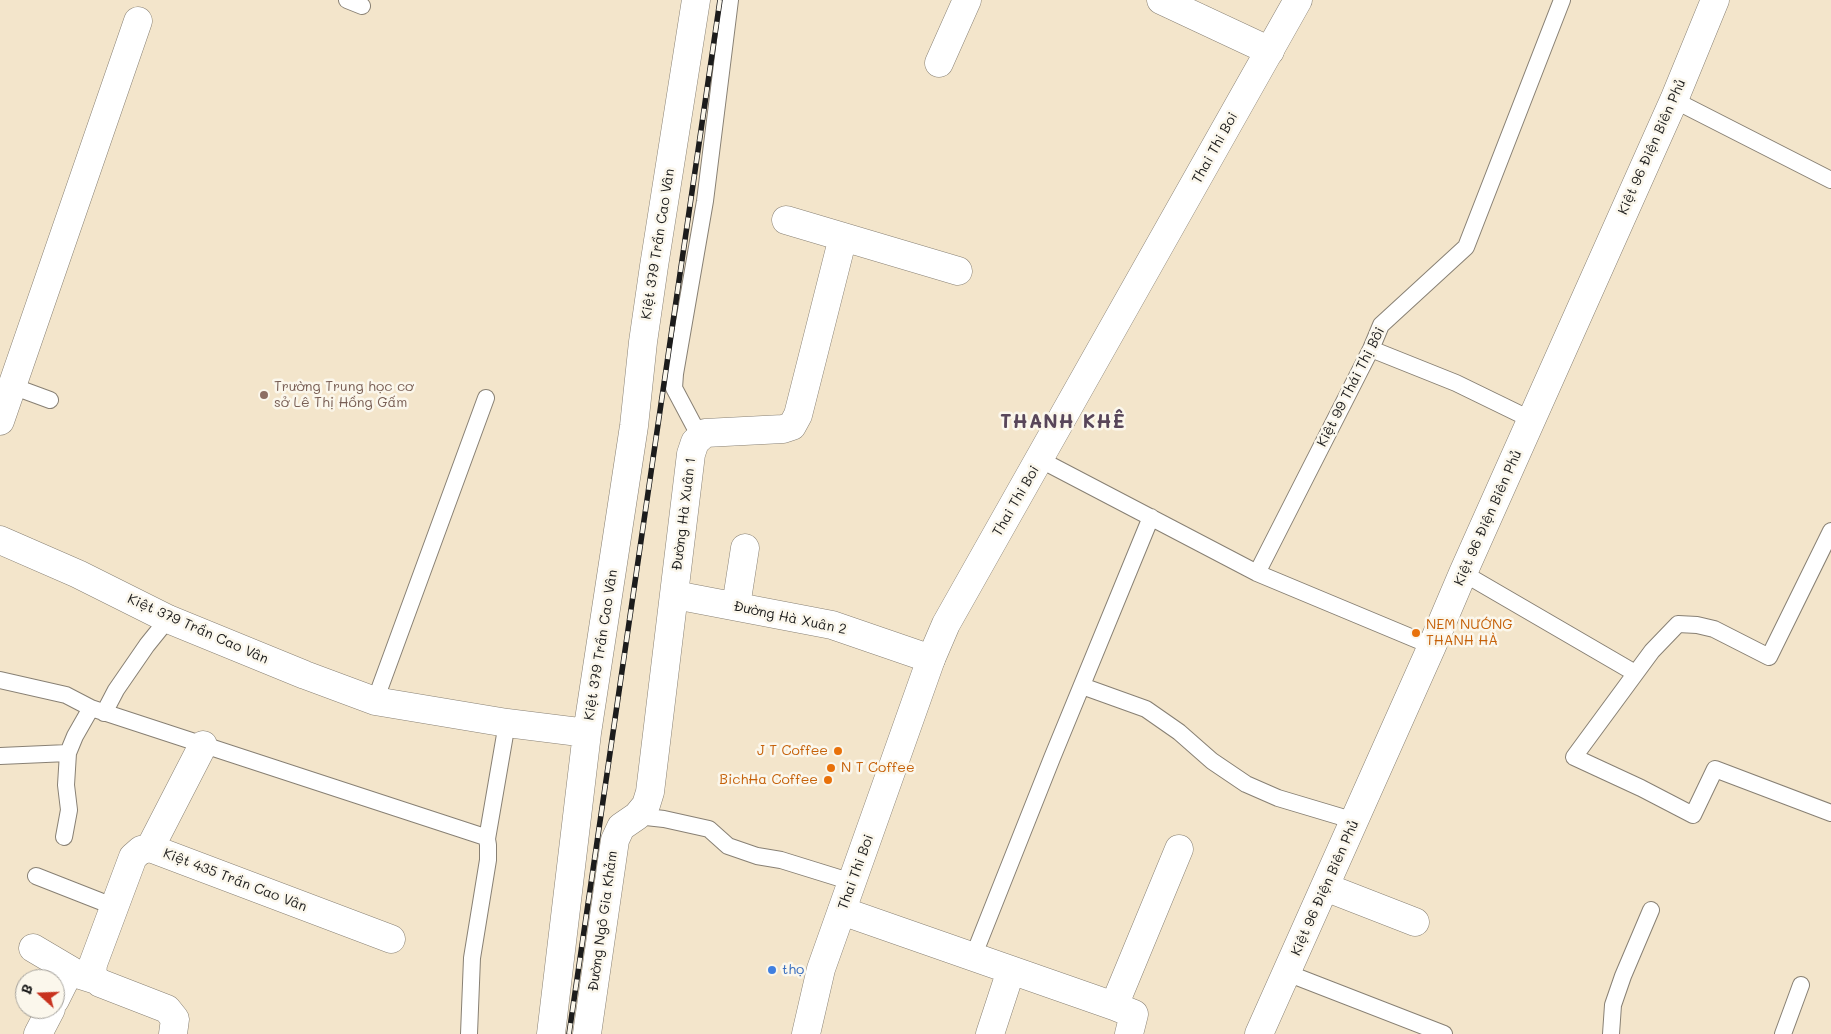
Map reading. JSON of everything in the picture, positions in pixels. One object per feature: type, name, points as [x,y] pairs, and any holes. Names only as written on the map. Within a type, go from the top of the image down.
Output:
[{"type":"street","name":"Kiệt 379 Trần Cao Vân","points":[[0,540],[78,574],[168,619],[305,675],[376,701],[507,723],[587,733],[634,426],[654,266],[696,0]]},
{"type":"street","points":[[939,63],[968,0]]},
{"type":"street","points":[[1161,0],[1270,51]]},
{"type":"street","name":"Thai Thi Boi","points":[[806,1034],[820,969],[931,659],[946,624],[1298,0]]},
{"type":"street","name":"Kiệt 96 Điện Biên Phủ","points":[[1259,1034],[1674,100],[1715,0]]},
{"type":"street","points":[[0,421],[6,384],[138,21]]},
{"type":"street","points":[[786,220],[958,271]]},
{"type":"street","points":[[700,437],[705,433],[783,429],[792,426],[798,414],[843,237]]},
{"type":"street","name":"Đường Hà Xuân 1","points":[[650,792],[691,454],[695,442],[700,437]]},
{"type":"street","points":[[736,606],[745,548]]},
{"type":"street","name":"Đường Hà Xuân 2","points":[[675,595],[832,624],[931,659]]},
{"type":"street","points":[[551,1034],[587,733]]},
{"type":"street","points":[[150,848],[203,745]]},
{"type":"street","name":"Đường Ngô Gia Khảm","points":[[587,1034],[615,840],[621,827],[637,816],[646,805],[650,792]]},
{"type":"street","name":"Kiệt 435 Trần Cao Vân","points":[[96,980],[92,976],[93,964],[134,857],[141,850],[150,848],[391,938]]},
{"type":"street","points":[[1114,1006],[1179,849]]},
{"type":"street","points":[[1325,887],[1415,922]]},
{"type":"street","points":[[842,912],[1134,1014],[1128,1034]]},
{"type":"street","points":[[33,948],[77,974],[167,1009],[175,1019],[174,1034]]},
{"type":"street","points":[[65,980],[70,970]]},
{"type":"street","points":[[990,1034],[1011,970]]},
{"type":"street","points":[[38,1034],[45,1019]]},
{"type":"lane","points":[[700,437],[674,388],[705,201],[730,0]]},
{"type":"lane","name":"Kiệt 99 Thái Thị Bôi","points":[[1256,573],[1371,349],[1380,325],[1466,247],[1562,0]]},
{"type":"lane","points":[[1674,100],[1831,180]]},
{"type":"lane","points":[[1371,349],[1456,383],[1532,420]]},
{"type":"lane","points":[[6,384],[50,400]]},
{"type":"lane","points":[[376,701],[486,398]]},
{"type":"lane","points":[[1040,459],[1256,573],[1432,646]]},
{"type":"lane","points":[[973,957],[1151,518]]},
{"type":"lane","points":[[1831,531],[1768,657],[1714,628],[1697,624],[1678,624],[1652,651],[1574,757],[1693,815],[1715,769],[1831,813]]},
{"type":"lane","points":[[1463,573],[1636,673]]},
{"type":"lane","points":[[64,837],[68,810],[66,785],[68,753],[74,736],[116,690],[147,645],[168,619]]},
{"type":"lane","points":[[0,680],[66,695],[98,711],[487,839]]},
{"type":"lane","points":[[1082,686],[1146,709],[1179,732],[1212,761],[1246,784],[1278,798],[1355,821]]},
{"type":"lane","points":[[468,1034],[472,958],[488,860],[487,839],[507,723]]},
{"type":"lane","points":[[0,756],[68,753]]},
{"type":"lane","points":[[637,816],[664,819],[709,829],[728,846],[757,856],[781,860],[852,882]]},
{"type":"lane","points":[[36,876],[115,907]]},
{"type":"lane","points":[[1610,1034],[1613,1005],[1623,976],[1652,910]]},
{"type":"lane","points":[[1287,973],[1444,1034]]},
{"type":"lane","points":[[1782,1034],[1801,985]]},
{"type":"railway","points":[[569,1034],[720,0]]},
{"type":"place","name":"Trường Trung học cơ sở Lê Thị Hồng Gấm","points":[[264,395]]},
{"type":"place","name":"NEM NƯỚNG THANH HÀ","points":[[1416,633]]},
{"type":"place","name":"J T Coffee","points":[[838,751]]},
{"type":"place","name":"N T Coffee","points":[[831,768]]},
{"type":"place","name":"BichHa Coffee","points":[[828,780]]},
{"type":"place","name":"thọ","points":[[772,970]]},
{"type":"district","name":"THANH KHÊ","points":[[1063,422]]}]
